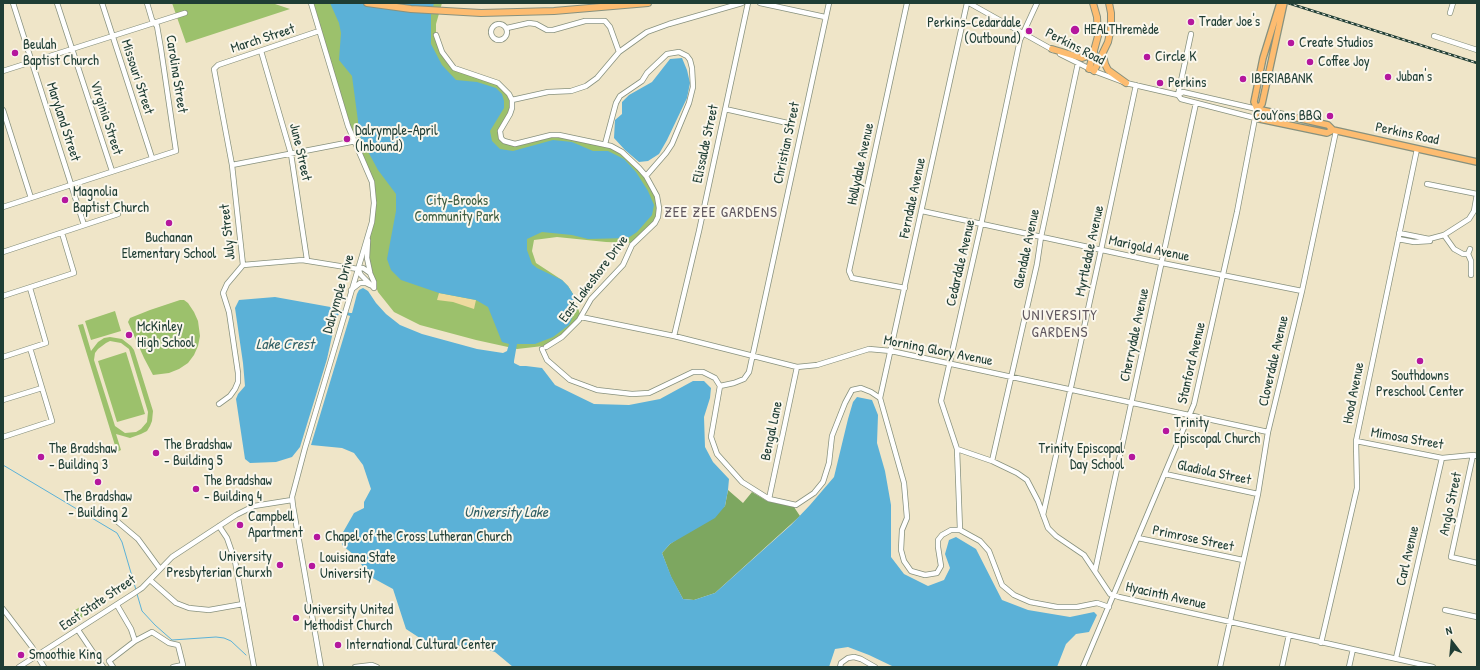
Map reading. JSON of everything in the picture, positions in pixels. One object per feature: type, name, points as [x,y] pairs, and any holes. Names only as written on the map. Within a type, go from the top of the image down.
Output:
[{"type":"highway","points":[[367,3],[454,12],[481,13],[554,11],[648,3]]},
{"type":"highway","points":[[1091,70],[1098,26],[1093,3]]},
{"type":"highway","points":[[1091,70],[1103,54],[1111,28],[1112,13],[1109,3]]},
{"type":"highway","points":[[1052,49],[1082,58],[1091,55],[1094,50]]},
{"type":"highway","points":[[1103,54],[1108,70],[1126,83]]},
{"type":"main road","points":[[1257,109],[1254,102],[1263,58],[1280,3]]},
{"type":"main road","points":[[1255,118],[1257,109],[1262,104],[1284,3]]},
{"type":"main road","name":"Perkins Road","points":[[1257,109],[1328,125],[1334,131]]},
{"type":"main road","name":"Perkins Road","points":[[1255,118],[1327,133],[1334,131],[1477,162]]},
{"type":"street","name":"Maryland Street","points":[[13,3],[84,226]]},
{"type":"street","name":"Virginia Street","points":[[57,3],[112,171]]},
{"type":"street","name":"Missouri Street","points":[[102,3],[152,158]]},
{"type":"street","name":"Carolina Street","points":[[147,3],[156,26],[163,57],[176,151],[152,158]]},
{"type":"street","name":"Dalrymple Drive","points":[[310,3],[374,191],[374,210],[368,235],[298,473],[292,500],[321,667]]},
{"type":"street","points":[[436,35],[442,52],[454,68],[498,83],[507,91],[512,100],[548,92],[571,91],[586,86],[597,78],[619,52],[640,36],[656,28],[742,3]]},
{"type":"street","name":"Elissalde Street","points":[[674,336],[699,230],[748,3]]},
{"type":"street","points":[[760,3],[825,17]]},
{"type":"street","name":"Christian Street","points":[[720,386],[744,379],[749,372],[828,3]]},
{"type":"street","name":"Hollydale Avenue","points":[[905,288],[852,278],[849,271],[907,3]]},
{"type":"street","name":"Ferndale Avenue","points":[[880,398],[968,3]]},
{"type":"street","name":"Perkins Road","points":[[968,3],[1091,70],[1126,83],[1178,95],[1181,99],[1255,118]]},
{"type":"street","name":"Cedardale Avenue","points":[[960,530],[957,450],[941,401],[981,225],[1020,40],[1037,3]]},
{"type":"street","points":[[1450,12],[1453,3]]},
{"type":"street","points":[[3,71],[185,13]]},
{"type":"street","points":[[507,28],[529,23],[536,24],[547,30],[553,30],[585,21],[605,21],[610,27],[619,52]]},
{"type":"street","name":"March Street","points":[[214,68],[218,65],[319,31]]},
{"type":"street","points":[[1178,95],[1191,34]]},
{"type":"street","points":[[1434,36],[1477,50]]},
{"type":"street","name":"June Street","points":[[261,51],[291,154],[308,260]]},
{"type":"street","points":[[605,144],[616,103],[620,96],[642,81],[647,73],[667,54],[680,52],[687,56],[690,60],[692,68],[692,87],[689,103],[672,144],[646,176]]},
{"type":"street","name":"Glendale Avenue","points":[[992,461],[1010,376],[1037,264],[1041,237],[1078,64]]},
{"type":"street","name":"July Street","points":[[214,68],[232,165],[243,265],[227,284],[223,292],[229,312],[238,382],[230,396],[219,404]]},
{"type":"street","name":"Myrtledale Avenue","points":[[1043,516],[1102,250],[1136,85]]},
{"type":"street","name":"Perkins Road","points":[[1178,95],[1183,92],[1257,109]]},
{"type":"street","name":"East Lakeshore Drive","points":[[512,100],[511,112],[500,131],[501,138],[506,142],[515,144],[559,135],[605,144],[617,149],[635,164],[646,176],[658,201],[659,208],[657,220],[632,245],[623,265],[591,299],[581,317],[562,337],[544,348],[547,360],[570,380],[597,390],[632,394],[649,393],[693,372],[703,372],[715,378],[720,386]]},
{"type":"street","name":"Cherrydale Avenue","points":[[1095,571],[1196,103]]},
{"type":"street","points":[[725,109],[792,124]]},
{"type":"street","points":[[3,110],[31,198]]},
{"type":"street","name":"Stanford Avenue","points":[[1083,667],[1190,415],[1200,383],[1255,118]]},
{"type":"street","name":"Cloverdale Avenue","points":[[1220,667],[1258,494],[1268,432],[1302,292],[1334,131]]},
{"type":"street","points":[[232,165],[356,141]]},
{"type":"street","name":"Hood Avenue","points":[[1321,642],[1357,488],[1356,441],[1417,149]]},
{"type":"street","points":[[3,207],[152,158]]},
{"type":"street","points":[[1398,239],[1423,242],[1431,241],[1444,235],[1469,219],[1474,211],[1477,194],[1427,184]]},
{"type":"street","name":"Marigold Avenue","points":[[922,211],[981,225],[1302,292]]},
{"type":"street","points":[[3,252],[118,214]]},
{"type":"street","points":[[3,296],[74,273],[62,233]]},
{"type":"street","points":[[1399,233],[1419,238],[1437,238]]},
{"type":"street","points":[[368,235],[367,258],[374,288],[372,286]]},
{"type":"street","points":[[1444,235],[1454,249],[1463,254],[1468,254]]},
{"type":"street","points":[[1470,249],[1468,254],[1471,261],[1471,275]]},
{"type":"street","points":[[243,265],[308,260],[358,269],[365,268],[371,276]]},
{"type":"street","points":[[358,269],[359,273],[372,286]]},
{"type":"street","points":[[351,290],[361,283],[372,286]]},
{"type":"street","points":[[3,357],[46,343],[30,288]]},
{"type":"street","name":"Morning Glory Avenue","points":[[581,317],[674,336],[797,368],[817,365],[869,350],[891,351],[1268,432]]},
{"type":"street","points":[[3,437],[52,421],[30,348]]},
{"type":"street","name":"Bengal Lane","points":[[769,499],[797,368]]},
{"type":"street","points":[[720,386],[712,437],[717,454],[742,482],[769,499],[796,505],[814,493],[824,482],[829,463],[832,436],[845,403],[852,390],[861,388],[880,398],[904,483],[907,518],[902,530],[901,550],[904,561],[911,571],[925,575],[937,573],[941,566],[938,540],[942,535],[951,530],[960,530],[980,541],[989,551],[1002,585],[1014,595],[1030,602],[1057,607],[1077,607],[1097,603],[1109,607]]},
{"type":"street","points":[[3,400],[42,388]]},
{"type":"street","name":"Mimosa Street","points":[[1356,441],[1442,458],[1475,456]]},
{"type":"street","name":"Hyacinth Avenue","points":[[957,450],[992,461],[1017,473],[1027,480],[1048,528],[1056,536],[1084,554],[1110,594],[1396,658],[1416,665],[1433,667]]},
{"type":"street","name":"Anglo Street","points":[[1475,456],[1451,557],[1477,563]]},
{"type":"street","name":"Carl Avenue","points":[[1396,658],[1442,458]]},
{"type":"street","name":"Gladiola Street","points":[[1166,474],[1258,494]]},
{"type":"street","name":"East State Street","points":[[19,667],[142,588],[172,557],[250,507],[292,500]]},
{"type":"street","points":[[112,517],[138,539],[160,569]]},
{"type":"street","points":[[219,526],[227,538],[233,553],[254,667]]},
{"type":"street","name":"Primrose Street","points":[[1138,538],[1243,560]]},
{"type":"street","points":[[150,580],[176,603],[189,608],[209,610],[243,604]]},
{"type":"street","points":[[117,605],[131,629],[135,641]]},
{"type":"street","points":[[3,608],[44,667]]},
{"type":"street","points":[[1445,610],[1477,617]]},
{"type":"street","points":[[78,630],[102,667]]},
{"type":"street","points":[[113,667],[109,661],[135,641],[152,632],[169,644],[178,645],[183,665],[173,667]]},
{"type":"street","points":[[1282,667],[1289,635]]},
{"type":"street","points":[[1349,667],[1353,649]]},
{"type":"street","points":[[840,667],[841,663],[848,658],[854,657],[861,659],[875,667]]},
{"type":"street","points":[[355,667],[372,665],[377,667]]},
{"type":"green space","points":[[172,3],[272,3],[290,9],[186,43]]},
{"type":"green space","name":"City-Brooks Community Park","points":[[313,3],[442,3],[436,24],[436,35],[451,65],[495,82],[507,91],[512,103],[499,133],[502,139],[515,144],[555,135],[608,145],[639,168],[657,196],[659,208],[657,220],[634,243],[557,237],[534,240],[532,251],[536,263],[562,280],[573,294],[581,317],[567,333],[543,346],[517,349],[420,325],[394,312],[378,292],[368,264],[368,235],[374,207],[374,191],[354,142],[317,23]]},
{"type":"green space","points":[[180,300],[184,300],[188,303],[198,321],[200,336],[198,346],[188,363],[179,369],[169,373],[153,375],[128,322],[130,318]]},
{"type":"green space","points":[[115,311],[121,331],[91,340],[85,321]]},
{"type":"green space","points":[[83,324],[91,351],[98,342],[104,338],[110,337],[122,339],[131,346],[134,350],[153,411],[152,421],[147,431],[130,438],[116,434],[121,450],[117,452],[78,325]],"holes":[[[110,341],[121,343],[129,349],[148,412],[147,422],[136,432],[125,433],[115,426],[94,360],[95,353],[106,343]]]},
{"type":"green space","points":[[126,352],[145,414],[117,422],[98,361]]},
{"type":"green space","points":[[728,490],[743,503],[752,492],[767,501],[794,507],[800,516],[715,593],[694,600],[683,599],[671,577],[662,553],[670,544],[725,506]]},
{"type":"green space","points":[[80,607],[85,615],[78,620],[72,612]]},
{"type":"sand","points":[[439,293],[476,300],[474,309],[453,302],[437,300]]},
{"type":"water","name":"University Lake","points":[[330,3],[434,3],[431,15],[431,44],[442,65],[456,80],[477,82],[496,88],[502,94],[504,108],[490,131],[492,141],[500,149],[513,151],[553,140],[572,142],[593,151],[608,151],[624,159],[636,172],[648,191],[654,205],[652,215],[637,232],[628,238],[588,239],[572,235],[542,232],[527,239],[527,250],[532,264],[562,280],[568,286],[573,294],[575,311],[569,325],[553,337],[535,344],[517,344],[514,363],[520,366],[542,368],[555,385],[594,404],[629,405],[660,399],[693,381],[704,381],[711,388],[710,398],[704,417],[705,447],[713,462],[729,479],[728,490],[725,506],[715,518],[670,544],[662,553],[671,576],[683,599],[694,600],[715,593],[791,525],[810,505],[834,477],[848,419],[853,402],[857,397],[872,400],[878,415],[877,443],[885,471],[891,505],[891,557],[904,574],[928,586],[944,580],[950,568],[945,554],[949,540],[956,537],[976,549],[1002,600],[1028,610],[1070,617],[1094,612],[1097,615],[1089,632],[1076,634],[1066,644],[1057,667],[892,666],[848,647],[835,649],[829,667],[513,667],[495,652],[472,645],[435,648],[406,629],[393,589],[371,577],[354,555],[342,545],[342,534],[354,513],[364,508],[364,502],[371,489],[363,465],[354,453],[342,448],[311,445],[350,316],[341,313],[336,318],[327,359],[300,447],[292,457],[276,462],[250,463],[245,459],[236,399],[238,394],[245,386],[235,308],[239,300],[275,297],[336,308],[352,313],[357,294],[359,290],[363,288],[368,291],[386,314],[400,325],[422,334],[477,349],[503,353],[507,351],[509,344],[502,342],[488,307],[476,300],[439,293],[401,280],[391,270],[387,259],[396,211],[396,194],[378,170],[358,133],[358,121],[352,76],[339,60],[341,33],[339,23]]},
{"type":"water","points":[[682,58],[690,83],[687,98],[659,154],[648,161],[639,162],[614,138],[615,120],[622,114],[622,102],[629,95],[652,82],[670,59]]},
{"type":"waterway","points":[[3,465],[117,533],[122,542],[136,590]]},
{"type":"waterway","points":[[137,594],[142,611],[172,640],[216,637],[224,638],[231,641],[246,655]]},
{"type":"railway","points":[[1288,3],[1477,63]]},
{"type":"place","name":"Trader Joe's","points":[[1191,22]]},
{"type":"place","name":"HEALTHremède","points":[[1075,30]]},
{"type":"place","name":"Perkins-Cedardale (Outbound)","points":[[1029,31]]},
{"type":"place","name":"Create Studios","points":[[1291,43]]},
{"type":"place","name":"Beulah Baptist Church","points":[[15,53]]},
{"type":"place","name":"Circle K","points":[[1147,57]]},
{"type":"place","name":"Coffee Joy","points":[[1310,62]]},
{"type":"place","name":"Juban's","points":[[1388,77]]},
{"type":"place","name":"IBERIABANK","points":[[1243,79]]},
{"type":"place","name":"Perkins","points":[[1160,83]]},
{"type":"place","name":"CouYons BBQ","points":[[1330,116]]},
{"type":"place","name":"Dalrymple-April (Inbound)","points":[[347,139]]},
{"type":"place","name":"Magnolia Baptist Church","points":[[65,200]]},
{"type":"place","name":"Buchanan Elementary School","points":[[169,223]]},
{"type":"place","name":"McKinley High School","points":[[129,335]]},
{"type":"place","name":"Southdowns Preschool Center","points":[[1420,361]]},
{"type":"place","name":"Trinity Episcopal Church","points":[[1166,431]]},
{"type":"place","name":"The Bradshaw - Building 5","points":[[156,453]]},
{"type":"place","name":"The Bradshaw - Building 3","points":[[41,457]]},
{"type":"place","name":"Trinity Episcopal Day School","points":[[1132,457]]},
{"type":"place","name":"The Bradshaw - Building 2","points":[[98,482]]},
{"type":"place","name":"The Bradshaw - Building 4","points":[[196,489]]},
{"type":"place","name":"Campbell Apartment","points":[[240,525]]},
{"type":"place","name":"Chapel of the Cross Lutheran Church","points":[[317,537]]},
{"type":"place","name":"University Presbyterian Churxh","points":[[280,565]]},
{"type":"place","name":"Louisiana State University","points":[[312,566]]},
{"type":"place","name":"University United Methodist Church","points":[[296,618]]},
{"type":"place","name":"International Cultural Center","points":[[338,645]]},
{"type":"place","name":"Smoothie King","points":[[21,655]]},
{"type":"district","name":"ZEE ZEE GARDENS","points":[[721,213]]},
{"type":"district","name":"UNIVERSITY GARDENS","points":[[1060,324]]},
{"type":"water label","name":"Lake Crest","points":[[285,345]]}]
